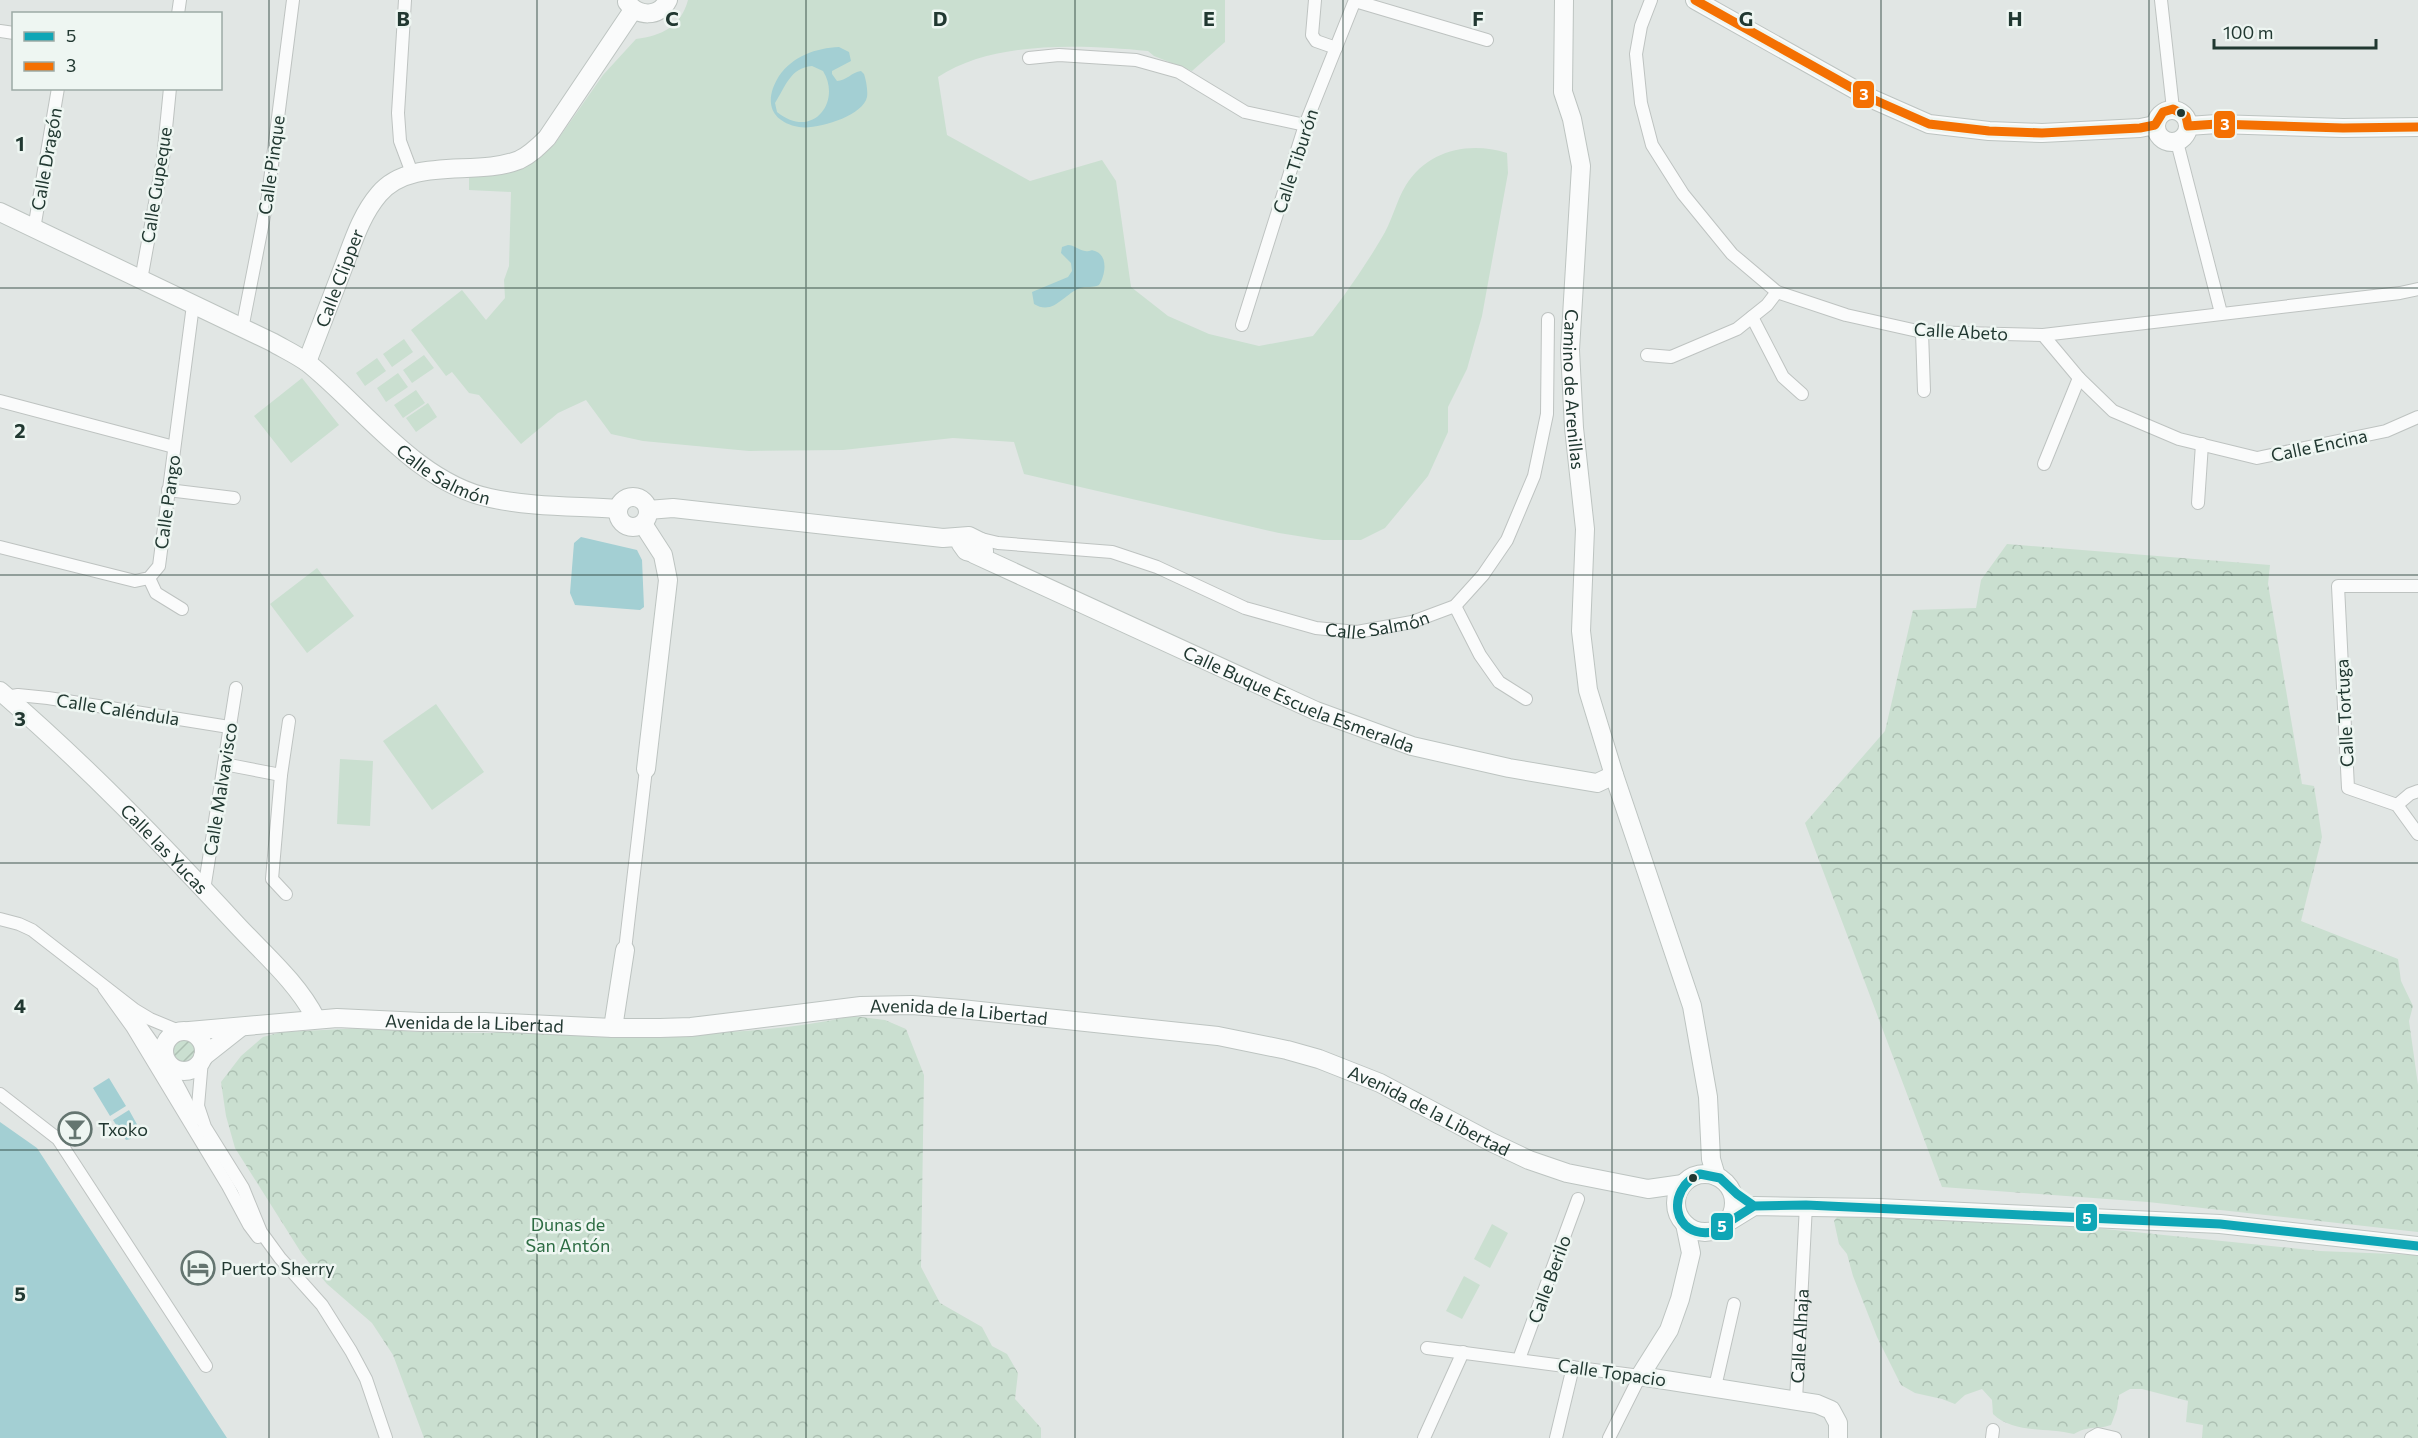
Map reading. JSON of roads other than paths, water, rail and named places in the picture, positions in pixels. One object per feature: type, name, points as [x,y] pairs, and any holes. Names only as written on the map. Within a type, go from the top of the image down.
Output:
[{"type":"street","name":"Calle Pinque","points":[[242,329],[268,196],[293,0]]},
{"type":"street","points":[[405,0],[398,113],[400,141],[412,173]]},
{"type":"street","points":[[630,5],[640,13],[654,13],[660,10],[668,0]]},
{"type":"street","points":[[1315,0],[1312,35],[1316,42],[1336,48]]},
{"type":"street","name":"Camino de Arenillas","points":[[1564,0],[1563,92],[1572,119],[1581,166],[1570,350],[1574,428],[1584,529],[1581,631],[1588,690],[1614,775],[1692,1006],[1708,1097],[1711,1170]]},
{"type":"street","name":"Calle Abeto","points":[[1651,0],[1641,26],[1636,54],[1641,103],[1653,145],[1683,194],[1732,254],[1777,292],[1846,315],[1922,332],[2043,335],[2418,289]]},
{"type":"street","points":[[1695,0],[1870,98],[1929,124],[1989,131],[2042,133],[2155,125]]},
{"type":"street","points":[[2161,0],[2173,109]]},
{"type":"street","points":[[1355,1],[1487,40]]},
{"type":"street","name":"Calle Tiburón","points":[[1242,325],[1305,125],[1355,1]]},
{"type":"street","name":"Calle Clipper","points":[[306,362],[363,216],[380,193],[394,181],[412,173],[487,167],[519,160],[537,148],[547,138],[630,5]]},
{"type":"street","points":[[1029,58],[1059,55],[1136,60],[1179,72],[1245,112],[1305,125]]},
{"type":"street","name":"Calle Dragón","points":[[34,229],[58,90]]},
{"type":"street","name":"Calle Gupeque","points":[[141,280],[163,159],[170,90]]},
{"type":"street","points":[[2173,109],[2186,116],[2188,126],[2185,136],[2177,142],[2162,139],[2155,125],[2159,115],[2173,109]]},
{"type":"street","points":[[2188,126],[2217,124],[2343,128],[2418,127]]},
{"type":"street","points":[[2177,142],[2222,313]]},
{"type":"street","points":[[0,212],[272,342],[306,362]]},
{"type":"street","points":[[1647,355],[1671,357],[1737,328],[1767,305],[1777,292]]},
{"type":"street","name":"Calle Pango","points":[[149,578],[159,566],[193,305]]},
{"type":"street","points":[[1752,317],[1783,377],[1802,394]]},
{"type":"street","name":"Calle Salmón","points":[[980,548],[1112,552],[1157,567],[1245,608],[1316,628],[1357,632],[1412,622],[1455,606],[1483,575],[1507,540],[1534,476],[1547,414],[1548,319]]},
{"type":"street","points":[[1922,332],[1924,391]]},
{"type":"street","name":"Calle Encina","points":[[2043,335],[2079,378],[2113,411],[2179,439],[2258,458],[2386,431],[2418,417]]},
{"type":"street","name":"Calle Salmón","points":[[306,362],[414,461],[452,483],[488,498],[537,504],[618,509],[617,514],[622,524],[633,528],[646,517]]},
{"type":"street","points":[[2044,464],[2079,378]]},
{"type":"street","points":[[0,402],[174,447]]},
{"type":"street","points":[[2198,503],[2202,444]]},
{"type":"street","points":[[168,490],[234,498]]},
{"type":"street","name":"Calle Buque Escuela Esmeralda","points":[[646,517],[673,508],[943,538],[980,548],[1317,711],[1412,746],[1509,768],[1597,783],[1614,775]]},
{"type":"street","points":[[613,1028],[625,950],[668,580],[663,555],[646,517]]},
{"type":"street","points":[[0,547],[135,581],[149,578],[156,593],[182,609]]},
{"type":"street","name":"Calle Tortuga","points":[[2397,805],[2348,788],[2338,586],[2418,586]]},
{"type":"street","points":[[1455,606],[1480,655],[1499,682],[1526,699]]},
{"type":"street","name":"Calle Malvavisco","points":[[204,890],[236,688]]},
{"type":"street","name":"Calle Caléndula","points":[[3,694],[48,698],[229,728]]},
{"type":"street","name":"Calle las Yucas","points":[[3,694],[35,721],[204,890],[298,992],[316,1019]]},
{"type":"street","points":[[286,894],[272,879],[281,775],[289,721]]},
{"type":"street","points":[[224,764],[281,775]]},
{"type":"street","points":[[2418,791],[2410,794],[2397,805],[2418,834]]},
{"type":"street","points":[[0,919],[32,930],[104,988],[150,1019],[184,1031],[201,1041],[198,1106],[201,1118],[243,1188],[261,1232],[280,1258],[322,1305],[351,1351],[366,1379],[386,1438]]},
{"type":"street","points":[[104,988],[132,1027],[249,1225],[263,1243],[280,1258]]},
{"type":"street","points":[[115,1003],[138,1021],[154,1047],[175,1069],[190,1070],[241,1027]]},
{"type":"street","name":"Avenida de la Libertad","points":[[184,1031],[337,1018],[421,1022],[539,1023],[613,1028],[691,1027],[861,1006],[912,1005],[1218,1036],[1287,1050],[1351,1071],[1380,1083],[1529,1160],[1579,1176],[1648,1189],[1683,1184]]},
{"type":"street","points":[[184,1031],[173,1033],[164,1044],[166,1060],[189,1104],[202,1146]]},
{"type":"street","points":[[0,1094],[58,1139],[206,1366]]},
{"type":"street","points":[[1609,1438],[1640,1376],[1669,1330],[1680,1299],[1691,1253],[1676,1202],[1683,1184],[1696,1175],[1711,1170],[1732,1191],[1754,1206]]},
{"type":"street","name":"Avenida de la Libertad","points":[[1648,1189],[1668,1202],[1681,1218]]},
{"type":"street","points":[[1681,1218],[1698,1232],[1721,1227],[1735,1207],[1732,1191]]},
{"type":"street","name":"Calle Berilo","points":[[1519,1359],[1578,1199]]},
{"type":"street","points":[[1691,1253],[1721,1227],[1754,1206],[1806,1205],[2220,1224],[2418,1246]]},
{"type":"street","name":"Calle Alhaja","points":[[1806,1205],[1796,1400],[1817,1404],[1831,1410],[1838,1423],[1838,1438]]},
{"type":"street","points":[[1715,1387],[1734,1304]]},
{"type":"street","name":"Calle Topacio","points":[[1427,1348],[1640,1376],[1796,1400]]},
{"type":"street","points":[[1424,1438],[1463,1352]]},
{"type":"street","points":[[1556,1438],[1573,1367]]},
{"type":"street","points":[[2091,1438],[2098,1434],[2115,1438]]},
{"type":"water","points":[[839,47],[849,52],[851,61],[832,71],[837,81],[861,71],[864,74],[867,97],[864,104],[848,116],[817,126],[799,127],[781,120],[772,108],[771,101],[774,85],[779,76],[798,58],[814,51]],"holes":[[[812,66],[823,71],[828,83],[829,94],[821,114],[812,120],[802,122],[790,120],[777,112],[775,103],[786,84],[798,70]]]},
{"type":"water","points":[[1068,245],[1085,251],[1095,251],[1102,257],[1104,272],[1099,285],[1080,288],[1053,306],[1041,307],[1034,304],[1032,292],[1068,277],[1072,271],[1071,263],[1061,253],[1062,247]]},
{"type":"water","points":[[581,537],[637,550],[642,560],[644,607],[640,610],[575,605],[570,593],[574,543]]},
{"type":"water","points":[[109,1078],[126,1106],[110,1116],[93,1088]]},
{"type":"water","points":[[129,1110],[139,1128],[133,1132],[131,1139],[126,1140],[113,1120]]},
{"type":"water","points":[[0,1122],[37,1148],[227,1438],[0,1438]]},
{"type":"place","name":"Txoko","points":[[75,1129]]},
{"type":"place","name":"Puerto Sherry","points":[[198,1268]]},
{"type":"park label","name":"Dunas de San Antón","points":[[568,1234]]}]
